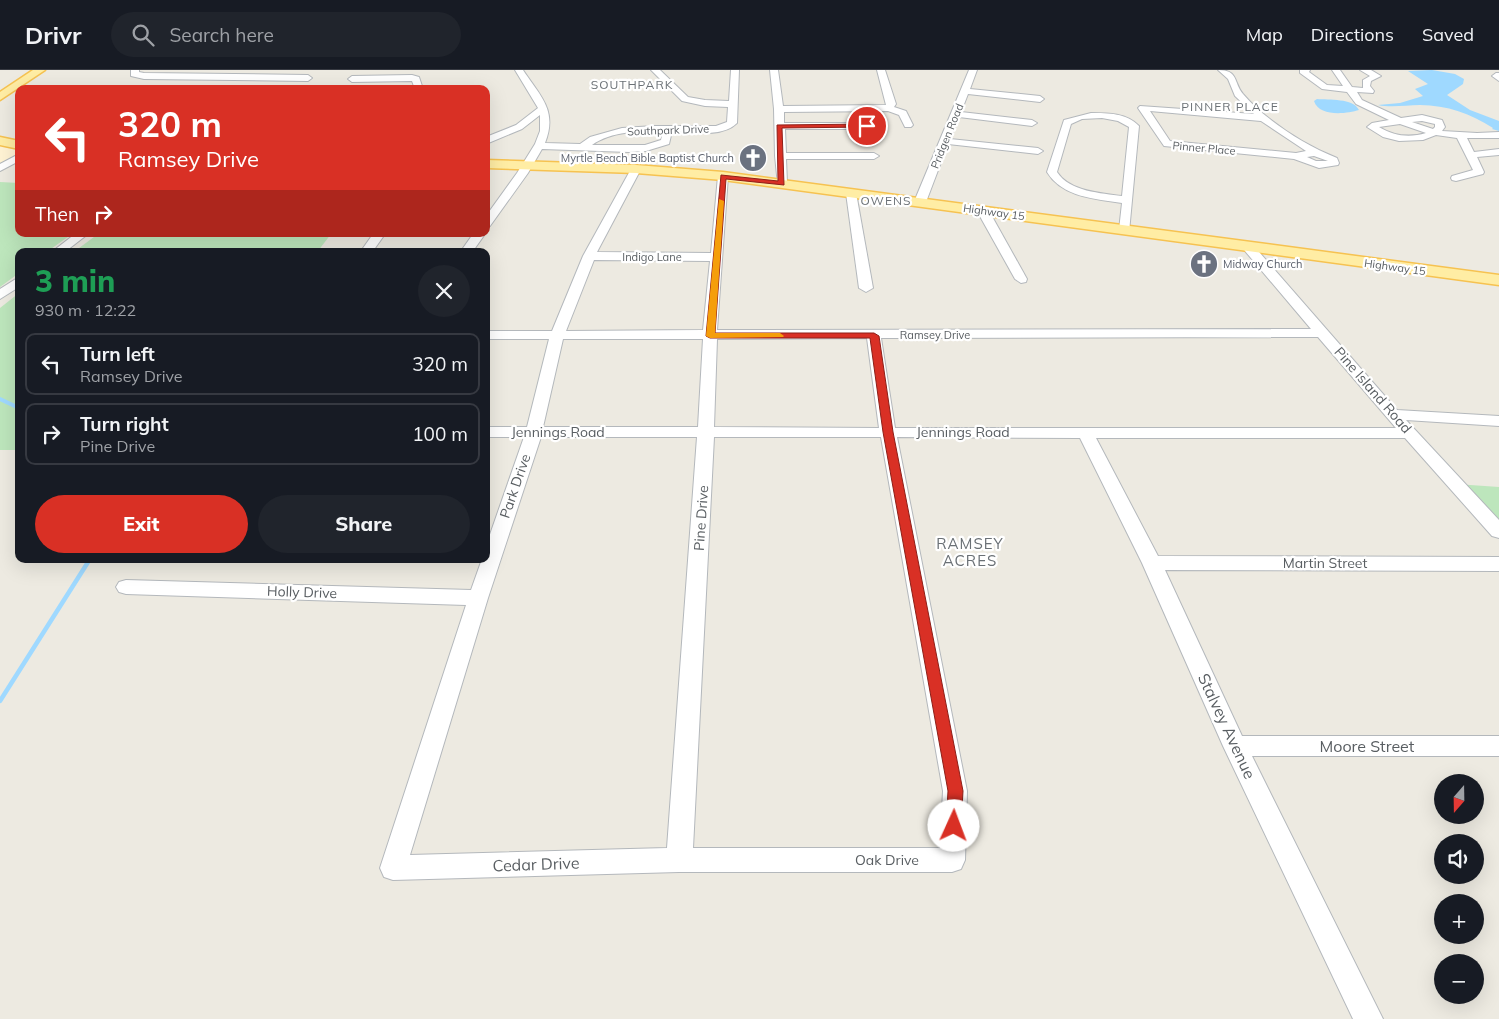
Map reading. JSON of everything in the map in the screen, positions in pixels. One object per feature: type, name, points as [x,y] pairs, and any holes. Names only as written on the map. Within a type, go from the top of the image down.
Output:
[{"type":"main road","points":[[18,85],[40,70]]},
{"type":"main road","points":[[0,97],[15,87]]},
{"type":"main road","points":[[0,141],[15,143]]},
{"type":"main road","name":"Highway 15","points":[[490,164],[636,170],[723,176],[1499,280]]},
{"type":"street","points":[[135,70],[134,74],[144,76],[311,76],[299,85]]},
{"type":"street","points":[[361,70],[349,81],[412,78],[416,79],[418,85]]},
{"type":"street","points":[[490,218],[540,146],[547,123],[542,109],[519,70]]},
{"type":"street","points":[[655,70],[685,99],[705,103],[734,104]]},
{"type":"street","name":"Southpark Drive","points":[[584,146],[591,139],[608,134],[644,130],[726,127],[732,123],[735,70]]},
{"type":"street","points":[[774,70],[779,109],[782,183]]},
{"type":"street","points":[[882,70],[892,104],[889,108]]},
{"type":"street","name":"Pridgen Road","points":[[920,202],[973,70]]},
{"type":"street","name":"Pinner Place","points":[[1222,70],[1232,78],[1238,94],[1264,118],[1315,153]]},
{"type":"street","points":[[1306,70],[1303,71],[1324,87],[1370,91],[1366,86],[1367,80],[1377,76],[1364,70]]},
{"type":"street","points":[[1330,70],[1335,70],[1359,102],[1398,120]]},
{"type":"street","points":[[206,85],[217,77]]},
{"type":"street","points":[[965,91],[1040,99]]},
{"type":"street","points":[[779,109],[889,108],[904,113],[908,126]]},
{"type":"street","name":"Pinner Place","points":[[1264,118],[1142,108],[1167,144],[1296,156],[1315,153]]},
{"type":"street","points":[[490,139],[519,127],[542,109]]},
{"type":"street","points":[[824,109],[827,126]]},
{"type":"street","points":[[955,114],[1032,123]]},
{"type":"street","points":[[1125,230],[1128,200],[1134,126],[1128,121],[1115,117],[1078,117],[1067,122],[1052,172],[1054,178],[1058,182],[1080,192],[1128,200]]},
{"type":"street","points":[[1437,132],[1440,128],[1439,122],[1422,118],[1398,120],[1372,127],[1387,136],[1404,139],[1428,136],[1437,132],[1461,136],[1499,135]]},
{"type":"street","points":[[779,126],[867,126]]},
{"type":"street","points":[[540,146],[646,148],[666,142],[668,130]]},
{"type":"street","points":[[1456,178],[1479,172],[1461,136]]},
{"type":"street","points":[[1477,136],[1499,152]]},
{"type":"street","points":[[944,141],[1038,151]]},
{"type":"street","points":[[1470,155],[1499,152]]},
{"type":"street","points":[[1296,156],[1316,164],[1334,163],[1333,160],[1315,153]]},
{"type":"street","points":[[780,156],[874,156]]},
{"type":"street","points":[[0,168],[15,159]]},
{"type":"street","name":"Park Drive","points":[[490,562],[534,432],[557,335],[588,256],[636,170]]},
{"type":"street","name":"Pine Drive","points":[[679,860],[715,257],[723,176]]},
{"type":"street","points":[[851,193],[866,288]]},
{"type":"street","points":[[983,211],[1021,279]]},
{"type":"street","points":[[63,248],[78,237]]},
{"type":"street","points":[[369,248],[377,237]]},
{"type":"street","points":[[469,248],[478,237]]},
{"type":"street","name":"Pine Island Road","points":[[1249,248],[1392,414],[1499,532]]},
{"type":"street","name":"Indigo Lane","points":[[588,256],[715,257]]},
{"type":"street","points":[[0,295],[15,284]]},
{"type":"street","name":"Ramsey Drive","points":[[490,335],[874,336],[1324,333]]},
{"type":"street","name":"Oak Drive","points":[[679,860],[952,860],[955,791],[888,432],[874,336]]},
{"type":"street","points":[[1392,414],[1499,422]]},
{"type":"street","name":"Jennings Road","points":[[490,432],[1410,433]]},
{"type":"street","name":"Stalvey Avenue","points":[[1085,432],[1152,563],[1236,746],[1368,1019]]},
{"type":"street","name":"Park Drive","points":[[393,868],[490,563]]},
{"type":"street","name":"Martin Street","points":[[1152,563],[1499,564]]},
{"type":"street","name":"Holly Drive","points":[[126,587],[478,598]]},
{"type":"street","name":"Moore Street","points":[[1236,746],[1499,746]]},
{"type":"street","name":"Cedar Drive","points":[[393,868],[679,860]]},
{"type":"shaded area","points":[[0,139],[15,142],[15,164],[0,172]]},
{"type":"green space","points":[[0,182],[15,183],[15,237],[68,237],[52,248],[15,248],[15,276],[0,287]]},
{"type":"green space","points":[[94,237],[329,237],[320,248],[79,248]]},
{"type":"green space","points":[[15,296],[15,450],[0,450],[0,308]]},
{"type":"green space","points":[[1456,484],[1499,487],[1499,532]]},
{"type":"water","points":[[1432,70],[1455,74],[1464,79],[1463,84],[1447,95],[1470,110],[1499,121],[1499,131],[1492,129],[1476,118],[1440,107],[1430,105],[1378,105],[1400,103],[1423,96],[1415,89],[1428,84],[1408,71]]},
{"type":"water","points":[[1317,99],[1352,103],[1359,110],[1347,113],[1327,112],[1317,106],[1314,101]]},
{"type":"waterway","points":[[0,399],[15,406]]},
{"type":"waterway","points":[[0,701],[87,563]]},
{"type":"slow traffic","points":[[721,201],[710,336],[780,336]]},
{"type":"place","name":"Myrtle Beach Bible Baptist Church","points":[[753,158]]},
{"type":"place","name":"Midway Church","points":[[1204,264]]},
{"type":"district","name":"SOUTHPARK","points":[[632,84]]},
{"type":"district","name":"PINNER PLACE","points":[[1230,106]]},
{"type":"district","name":"OWENS","points":[[886,200]]},
{"type":"district","name":"RAMSEY ACRES","points":[[970,552]]},
{"type":"route","points":[[867,126],[779,126],[782,183],[723,176],[710,336],[874,336],[888,432],[955,791],[954,826]]}]
